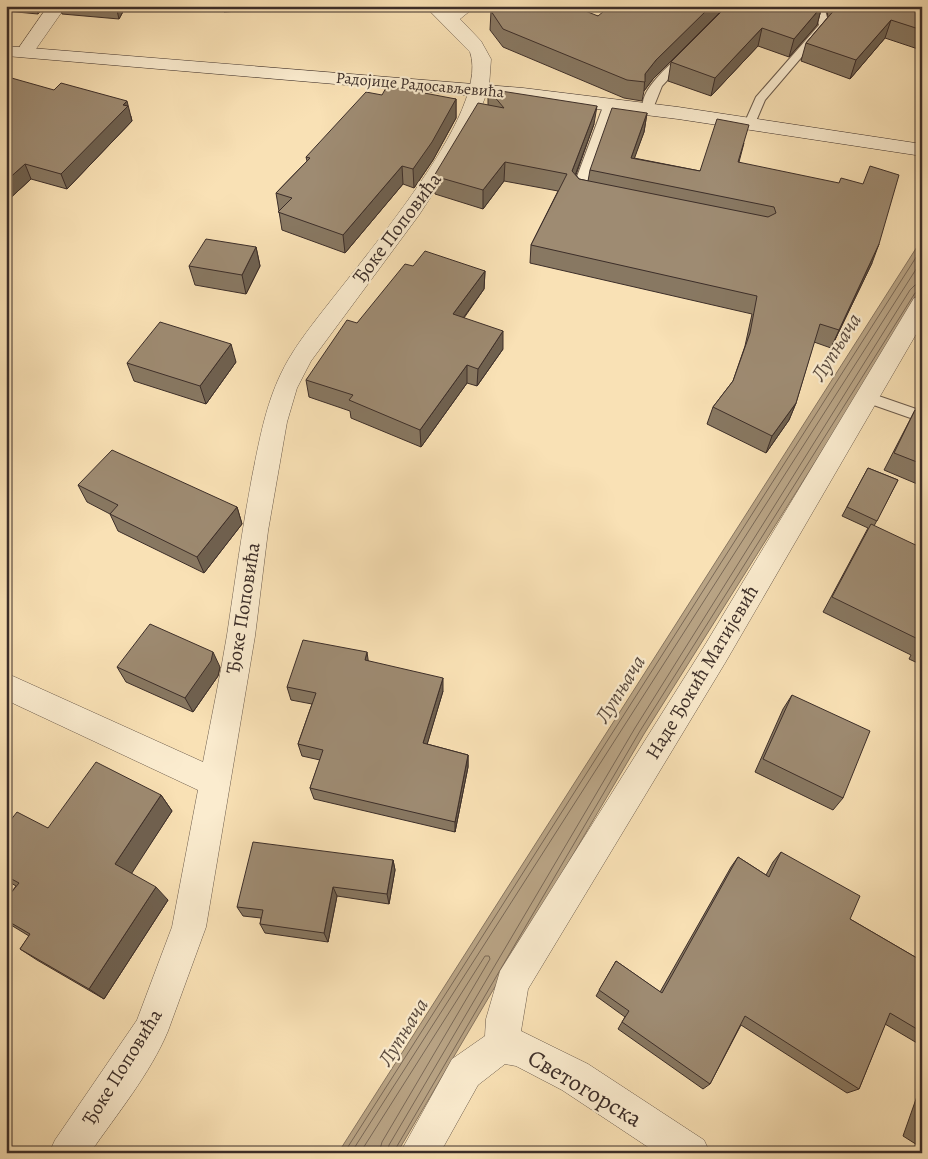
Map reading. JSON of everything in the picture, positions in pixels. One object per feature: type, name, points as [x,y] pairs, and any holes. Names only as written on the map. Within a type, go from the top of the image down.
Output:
[{"type":"street","points":[[15,51],[57,6]]},
{"type":"street","name":"Ђоке Поповића","points":[[68,1153],[150,1031],[189,927],[241,636],[255,531],[275,422],[285,388],[302,356],[439,173],[459,137],[479,90],[482,58],[474,44],[434,6]]},
{"type":"street","points":[[448,19],[467,6]]},
{"type":"street","name":"Радојице Радосављевића","points":[[15,51],[479,90],[610,104],[922,150]]},
{"type":"street","name":"Наде Ђокић Матијевић","points":[[502,1046],[504,1019],[512,983],[556,908],[715,654],[922,304]]},
{"type":"street","points":[[6,686],[214,782]]},
{"type":"street","points":[[419,1153],[465,1072],[485,1056],[502,1046]]},
{"type":"street","name":"Светогорска","points":[[502,1046],[520,1048],[575,1077],[691,1153]]},
{"type":"lane","points":[[750,124],[760,99],[824,25],[819,6]]},
{"type":"lane","points":[[648,109],[650,94],[658,82],[694,47]]},
{"type":"lane","points":[[600,197],[581,193],[578,190],[610,104]]},
{"type":"lane","points":[[867,397],[922,417]]},
{"type":"water","points":[[922,239],[922,292],[644,734],[397,1153],[338,1153]]},
{"type":"building","points":[[498,6],[573,6],[598,16],[610,6],[711,6],[656,60],[645,74],[645,82],[627,80],[503,29],[491,11]]},
{"type":"building","points":[[727,6],[822,6],[794,39],[762,28],[715,78],[671,62]]},
{"type":"building","points":[[836,6],[922,6],[922,30],[891,20],[856,60],[806,43]]},
{"type":"building","points":[[6,78],[54,90],[61,83],[127,101],[123,105],[128,106],[61,174],[25,164],[6,181]]},
{"type":"building","points":[[387,86],[456,99],[432,142],[413,169],[402,166],[343,235],[278,212],[292,198],[276,193],[310,158],[306,157],[366,92],[382,95]]},
{"type":"building","points":[[488,89],[597,106],[572,171],[579,179],[768,217],[776,213],[774,207],[590,170],[612,108],[647,113],[631,158],[700,171],[717,119],[749,125],[738,162],[839,183],[841,178],[863,184],[870,166],[899,175],[879,244],[839,330],[820,324],[796,403],[772,436],[713,407],[733,381],[750,333],[757,296],[531,245],[567,174],[505,162],[483,190],[434,176],[478,103],[504,108]]},
{"type":"building","points":[[206,239],[256,247],[242,275],[189,266]]},
{"type":"building","points":[[425,251],[485,271],[453,314],[503,331],[478,369],[467,365],[420,430],[349,400],[353,395],[306,380],[347,320],[357,323],[405,264],[413,266]]},
{"type":"building","points":[[160,322],[231,344],[200,386],[127,363]]},
{"type":"building","points":[[915,410],[922,412],[922,464],[894,453]]},
{"type":"building","points":[[112,450],[237,507],[197,557],[110,514],[118,505],[78,485]]},
{"type":"building","points":[[868,468],[898,480],[877,521],[847,507]]},
{"type":"building","points":[[871,524],[922,548],[922,585],[919,591],[922,592],[922,641],[832,597]]},
{"type":"building","points":[[150,624],[213,652],[211,661],[185,698],[117,667]]},
{"type":"building","points":[[303,640],[367,652],[365,660],[443,678],[423,743],[468,755],[455,822],[310,788],[323,750],[298,744],[316,693],[287,687]]},
{"type":"building","points":[[792,695],[870,731],[843,798],[763,759]]},
{"type":"building","points":[[96,762],[161,795],[115,864],[156,887],[89,989],[20,949],[30,934],[6,920],[6,899],[19,883],[6,876],[6,826],[17,812],[48,828]]},
{"type":"building","points":[[253,842],[393,860],[387,894],[333,887],[324,933],[260,924],[263,910],[237,907]]},
{"type":"building","points":[[781,852],[860,896],[850,919],[922,961],[922,1032],[890,1013],[859,1089],[745,1016],[710,1084],[622,1022],[629,1011],[599,990],[616,961],[662,993],[738,857],[769,877]]},
{"type":"building","points":[[922,1120],[922,1135],[917,1132]]},
{"type":"water label","name":"Лупњача","points":[[836,347]]},
{"type":"water label","name":"Лупњача","points":[[620,689]]},
{"type":"water label","name":"Лупњача","points":[[403,1032]]}]
